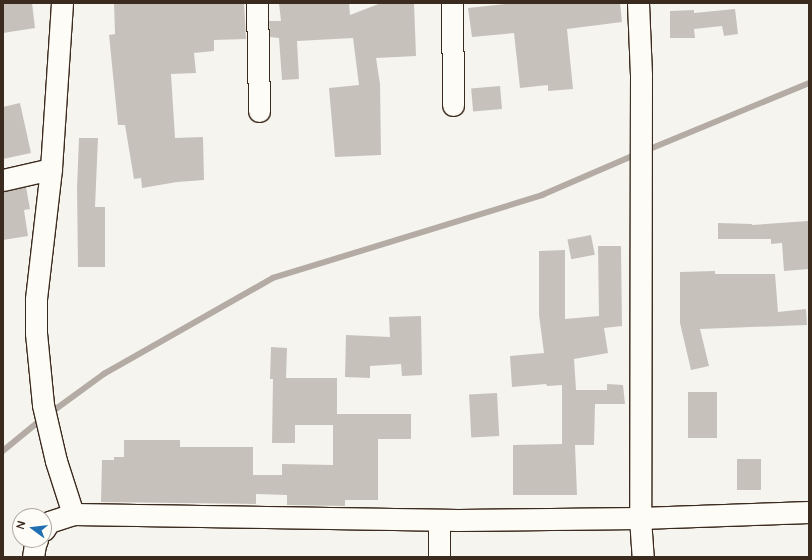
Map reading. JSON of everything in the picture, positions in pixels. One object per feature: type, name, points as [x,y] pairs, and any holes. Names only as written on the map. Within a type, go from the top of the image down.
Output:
[{"type":"street","points":[[62,3],[51,169],[36,299],[36,333],[43,405],[56,461],[73,514]]},
{"type":"street","points":[[257,3],[258,111]]},
{"type":"street","points":[[452,3],[453,105]]},
{"type":"street","points":[[638,3],[641,74],[640,518],[643,557]]},
{"type":"street","points":[[3,180],[51,169]]},
{"type":"street","points":[[52,521],[73,514],[439,520],[640,518],[809,512]]},
{"type":"street","points":[[439,520],[439,557]]},
{"type":"building","points":[[3,3],[32,3],[35,28],[3,33]]},
{"type":"building","points":[[114,3],[244,3],[246,39],[214,40],[214,51],[194,53],[196,73],[171,74],[175,138],[203,137],[204,180],[177,182],[142,188],[141,178],[134,179],[125,125],[118,125],[109,35],[115,34]]},
{"type":"building","points":[[279,3],[349,3],[350,15],[381,3],[414,3],[416,56],[376,58],[380,84],[381,155],[335,157],[329,88],[359,85],[353,38],[297,41],[299,79],[282,80],[279,38],[270,37],[269,21],[281,21]]},
{"type":"building","points":[[514,3],[620,3],[622,22],[567,29],[573,89],[548,91],[548,85],[520,88],[514,33],[472,37],[468,8]]},
{"type":"building","points":[[735,9],[738,34],[724,36],[722,26],[694,29],[695,38],[670,38],[670,11],[694,10],[694,13]]},
{"type":"building","points":[[500,86],[502,109],[473,111],[471,89]]},
{"type":"building","points":[[20,103],[31,153],[3,159],[3,107]]},
{"type":"building","points":[[79,138],[98,138],[95,207],[105,207],[105,267],[78,267],[77,188]]},
{"type":"building","points":[[26,187],[30,209],[24,210],[28,236],[3,240],[3,192]]},
{"type":"building","points":[[808,221],[809,269],[784,271],[782,243],[771,244],[771,239],[718,239],[718,223],[752,225]]},
{"type":"building","points":[[591,235],[595,255],[571,259],[567,240]]},
{"type":"building","points":[[598,246],[621,246],[622,326],[604,328],[608,353],[574,359],[576,390],[607,390],[607,384],[623,385],[625,404],[595,404],[594,445],[575,445],[577,495],[513,495],[513,445],[562,444],[562,385],[547,386],[546,384],[512,387],[510,356],[544,353],[539,315],[539,251],[565,250],[565,319],[599,316]]},
{"type":"building","points":[[715,271],[715,274],[775,274],[778,312],[806,309],[807,325],[700,329],[709,366],[691,370],[680,323],[680,272]]},
{"type":"building","points":[[421,316],[422,375],[402,376],[401,364],[370,366],[370,378],[345,377],[346,335],[390,337],[389,317]]},
{"type":"building","points":[[271,347],[287,348],[286,378],[337,378],[337,414],[411,414],[411,439],[378,439],[378,500],[345,500],[345,506],[287,505],[287,495],[256,494],[256,504],[101,502],[102,460],[114,460],[114,457],[124,457],[124,440],[180,440],[180,447],[253,447],[253,475],[282,475],[282,464],[333,465],[333,425],[295,425],[295,443],[272,443],[273,379],[270,379]]},
{"type":"building","points":[[688,392],[717,392],[717,438],[688,438]]},
{"type":"building","points":[[497,393],[499,436],[471,437],[469,394]]},
{"type":"building","points":[[737,459],[761,459],[761,490],[737,490]]},
{"type":"waterway","points":[[645,151],[809,83]]},
{"type":"waterway","points":[[49,414],[104,374],[273,278],[542,195],[637,154]]},
{"type":"waterway","points":[[3,451],[42,419]]}]
